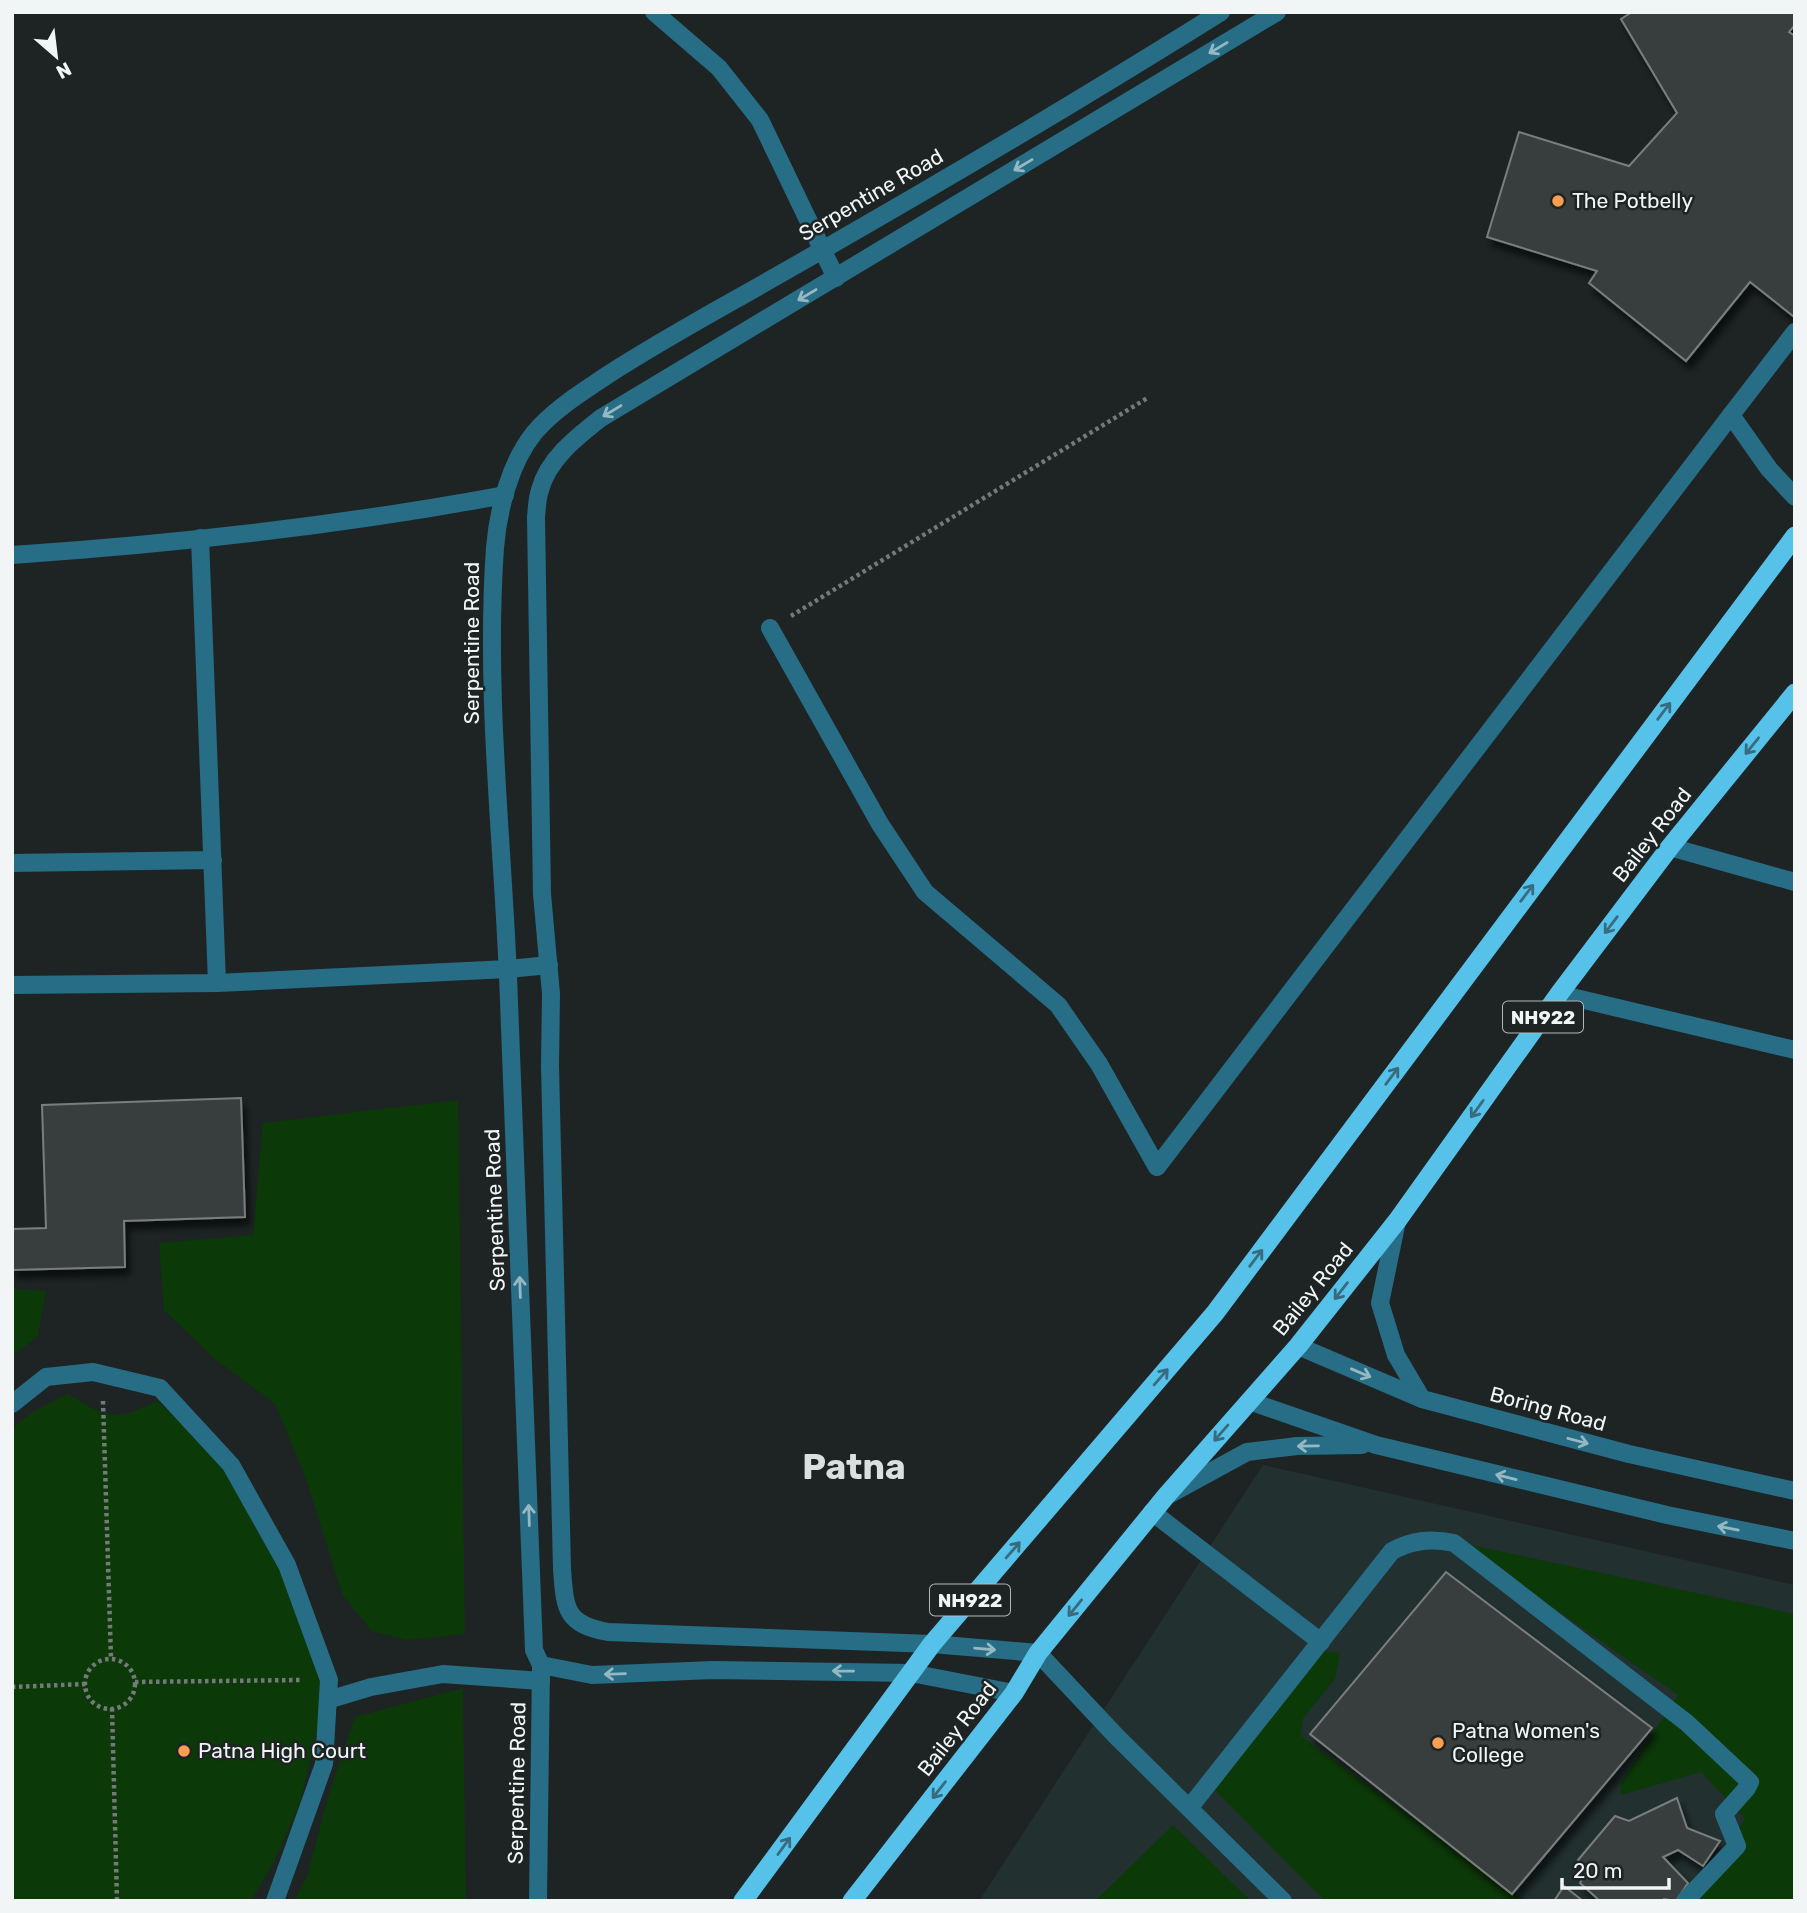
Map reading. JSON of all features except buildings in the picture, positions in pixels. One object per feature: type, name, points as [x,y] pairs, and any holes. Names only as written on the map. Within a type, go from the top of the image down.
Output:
[{"type":"highway","name":"NH922","points":[[743,1901],[932,1644],[1215,1313],[1795,536]]},
{"type":"highway","name":"Bailey Road","points":[[852,1901],[1014,1693],[1038,1653],[1152,1512],[1298,1346],[1397,1221],[1559,994],[1670,847],[1795,693]]},
{"type":"street","points":[[654,12],[719,68],[760,120],[836,278]]},
{"type":"street","name":"Serpentine Road","points":[[538,1901],[541,1673],[534,1650],[508,969],[492,665],[495,543],[515,464],[535,432],[570,400],[648,349],[822,250],[1143,61],[1221,12]]},
{"type":"street","points":[[1277,12],[601,418],[575,439],[550,467],[540,489],[536,517],[542,894],[549,965],[562,1569],[565,1602],[570,1616],[588,1628],[608,1632],[932,1644],[1038,1653],[1117,1737],[1283,1901]]},
{"type":"street","points":[[770,628],[880,824],[925,892],[1058,1005],[1099,1064],[1157,1167],[1795,332]]},
{"type":"street","points":[[1731,415],[1769,469],[1795,497]]},
{"type":"street","points":[[524,449],[550,467]]},
{"type":"street","points":[[12,555],[200,538],[426,510],[505,495]]},
{"type":"street","points":[[200,538],[217,983]]},
{"type":"street","points":[[1670,847],[1795,882]]},
{"type":"street","points":[[12,863],[213,860]]},
{"type":"street","points":[[12,985],[217,983],[549,965]]},
{"type":"street","points":[[1559,994],[1795,1050]]},
{"type":"street","points":[[1397,1221],[1380,1303],[1396,1355],[1422,1399]]},
{"type":"street","name":"Boring Road","points":[[1298,1346],[1422,1399],[1629,1454],[1795,1490]]},
{"type":"street","points":[[12,1404],[46,1377],[93,1372],[160,1388],[231,1465],[287,1565],[329,1680],[324,1764],[275,1901]]},
{"type":"street","points":[[1249,1401],[1376,1445],[1667,1516],[1795,1541]]},
{"type":"street","points":[[1166,1496],[1247,1452],[1297,1446],[1376,1445]]},
{"type":"street","points":[[1152,1512],[1321,1642]]},
{"type":"street","points":[[1190,1807],[1392,1551],[1411,1541],[1440,1540],[1454,1544],[1686,1723],[1749,1782],[1748,1788],[1724,1814],[1737,1846],[1685,1901]]},
{"type":"street","points":[[328,1700],[382,1685],[443,1674],[567,1672],[592,1675],[713,1671],[911,1673],[1014,1693]]},
{"type":"path","points":[[770,628],[1149,397]]},
{"type":"path","points":[[102,1376],[111,1659]]},
{"type":"path","points":[[111,1659],[128,1666],[135,1682],[135,1689],[129,1700],[112,1709],[91,1700],[86,1684],[88,1673],[95,1664],[111,1659]]},
{"type":"path","points":[[135,1682],[329,1680]]},
{"type":"path","points":[[12,1687],[86,1684]]},
{"type":"path","points":[[112,1709],[117,1901]]},
{"type":"shaded area","name":"Patna Women's College","points":[[1263,1465],[1795,1585],[1795,1901],[979,1901]]},
{"type":"green space","points":[[458,1100],[465,1634],[407,1640],[372,1631],[343,1596],[304,1473],[275,1404],[216,1360],[164,1310],[159,1243],[253,1235],[263,1123]]},
{"type":"green space","points":[[12,1289],[46,1291],[38,1336],[12,1356]]},
{"type":"green space","points":[[68,1394],[92,1408],[111,1414],[131,1412],[157,1401],[194,1434],[232,1477],[269,1540],[320,1674],[320,1719],[300,1803],[274,1862],[251,1901],[12,1901],[12,1428],[36,1410]]},
{"type":"green space","points":[[1461,1543],[1795,1614],[1795,1901],[1688,1901],[1745,1819],[1701,1772],[1621,1795],[1620,1784],[1678,1695]]},
{"type":"green space","points":[[1320,1651],[1340,1653],[1335,1679],[1303,1718],[1301,1736],[1525,1901],[1325,1901],[1206,1781]]},
{"type":"green space","points":[[463,1688],[466,1901],[294,1901],[307,1877],[329,1793],[355,1717]]},
{"type":"green space","points":[[1173,1825],[1251,1901],[1095,1901]]},
{"type":"place","name":"The Potbelly","points":[[1558,201]]},
{"type":"place","name":"Patna Women's College","points":[[1438,1743]]},
{"type":"place","name":"Patna High Court","points":[[184,1751]]},
{"type":"district","name":"Patna","points":[[854,1467]]}]
